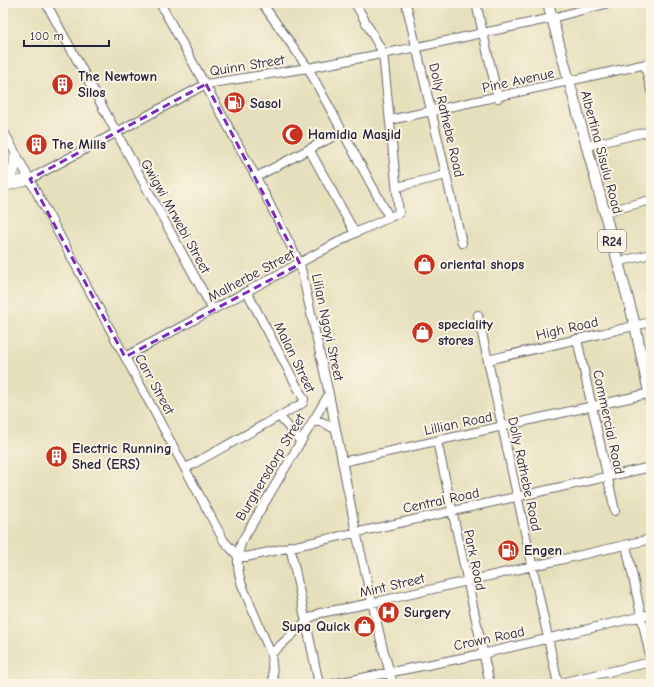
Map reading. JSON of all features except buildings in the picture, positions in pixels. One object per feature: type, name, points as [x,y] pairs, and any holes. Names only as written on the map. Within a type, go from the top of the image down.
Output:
[{"type":"highway","points":[[3,181],[11,176],[15,166],[16,156]]},
{"type":"highway","points":[[3,186],[30,180]]},
{"type":"main road","name":"Albertina Sisulu Road","points":[[548,3],[635,326],[650,396]]},
{"type":"street","name":"Gwigwi Mrwebi Street","points":[[46,3],[212,310]]},
{"type":"street","name":"Lilian Ngoyi Street","points":[[160,3],[256,177],[300,264],[329,394],[356,532],[372,603],[393,684]]},
{"type":"street","points":[[262,3],[308,68],[389,217],[399,213],[383,54],[355,3]]},
{"type":"street","name":"Dolly Rathebe Road","points":[[406,3],[418,47],[462,243]]},
{"type":"street","points":[[476,3],[498,98]]},
{"type":"street","name":"Quinn Street","points":[[30,180],[206,84],[308,68],[418,47],[552,18],[610,3]]},
{"type":"street","points":[[648,64],[651,90]]},
{"type":"street","name":"Pine Avenue","points":[[390,120],[498,98],[648,64]]},
{"type":"street","name":"Carr Street","points":[[3,130],[125,357],[188,467],[224,540],[237,555]]},
{"type":"street","points":[[586,146],[651,131]]},
{"type":"street","points":[[256,177],[342,132]]},
{"type":"street","points":[[309,149],[356,233]]},
{"type":"street","points":[[397,187],[446,176]]},
{"type":"street","points":[[604,212],[651,200]]},
{"type":"street","name":"Malherbe Street","points":[[125,357],[356,233],[389,217]]},
{"type":"street","points":[[617,262],[651,254]]},
{"type":"street","name":"Malan Street","points":[[188,467],[300,406],[304,399],[247,292]]},
{"type":"street","name":"Dolly Rathebe Road","points":[[478,315],[557,684]]},
{"type":"street","name":"High Road","points":[[488,360],[651,322]]},
{"type":"street","name":"Commercial Road","points":[[577,339],[593,405],[615,511]]},
{"type":"street","name":"Burghersdorp Street","points":[[237,555],[242,541],[329,394]]},
{"type":"street","name":"Lillian Road","points":[[342,462],[593,405],[650,396]]},
{"type":"street","points":[[280,417],[301,442]]},
{"type":"street","points":[[312,422],[326,423],[335,429]]},
{"type":"street","name":"Park Road","points":[[437,441],[466,581],[490,684]]},
{"type":"street","name":"Central Road","points":[[237,555],[246,556],[651,467]]},
{"type":"street","name":"Mint Street","points":[[271,654],[306,622],[320,613],[372,603],[651,539]]},
{"type":"street","points":[[557,684],[651,662],[626,545]]},
{"type":"street","points":[[290,546],[320,684]]},
{"type":"street","points":[[237,555],[238,574],[271,654],[274,684]]},
{"type":"street","name":"Crown Road","points":[[332,684],[389,671],[482,654],[651,614]]},
{"type":"highlighted area","points":[[206,84],[300,264],[125,357],[30,179]]},
{"type":"place","name":"The Newtown Silos","points":[[63,84]]},
{"type":"place","name":"Sasol","points":[[235,103]]},
{"type":"place","name":"Hamidia Masjid","points":[[293,134]]},
{"type":"place","name":"The Mills","points":[[36,144]]},
{"type":"place","name":"oriental shops","points":[[424,264]]},
{"type":"place","name":"speciality stores","points":[[422,332]]},
{"type":"place","name":"Electric Running Shed (ERS)","points":[[56,456]]},
{"type":"place","name":"Engen","points":[[508,550]]},
{"type":"place","name":"Surgery","points":[[389,612]]},
{"type":"place","name":"Supa Quick","points":[[365,626]]}]
